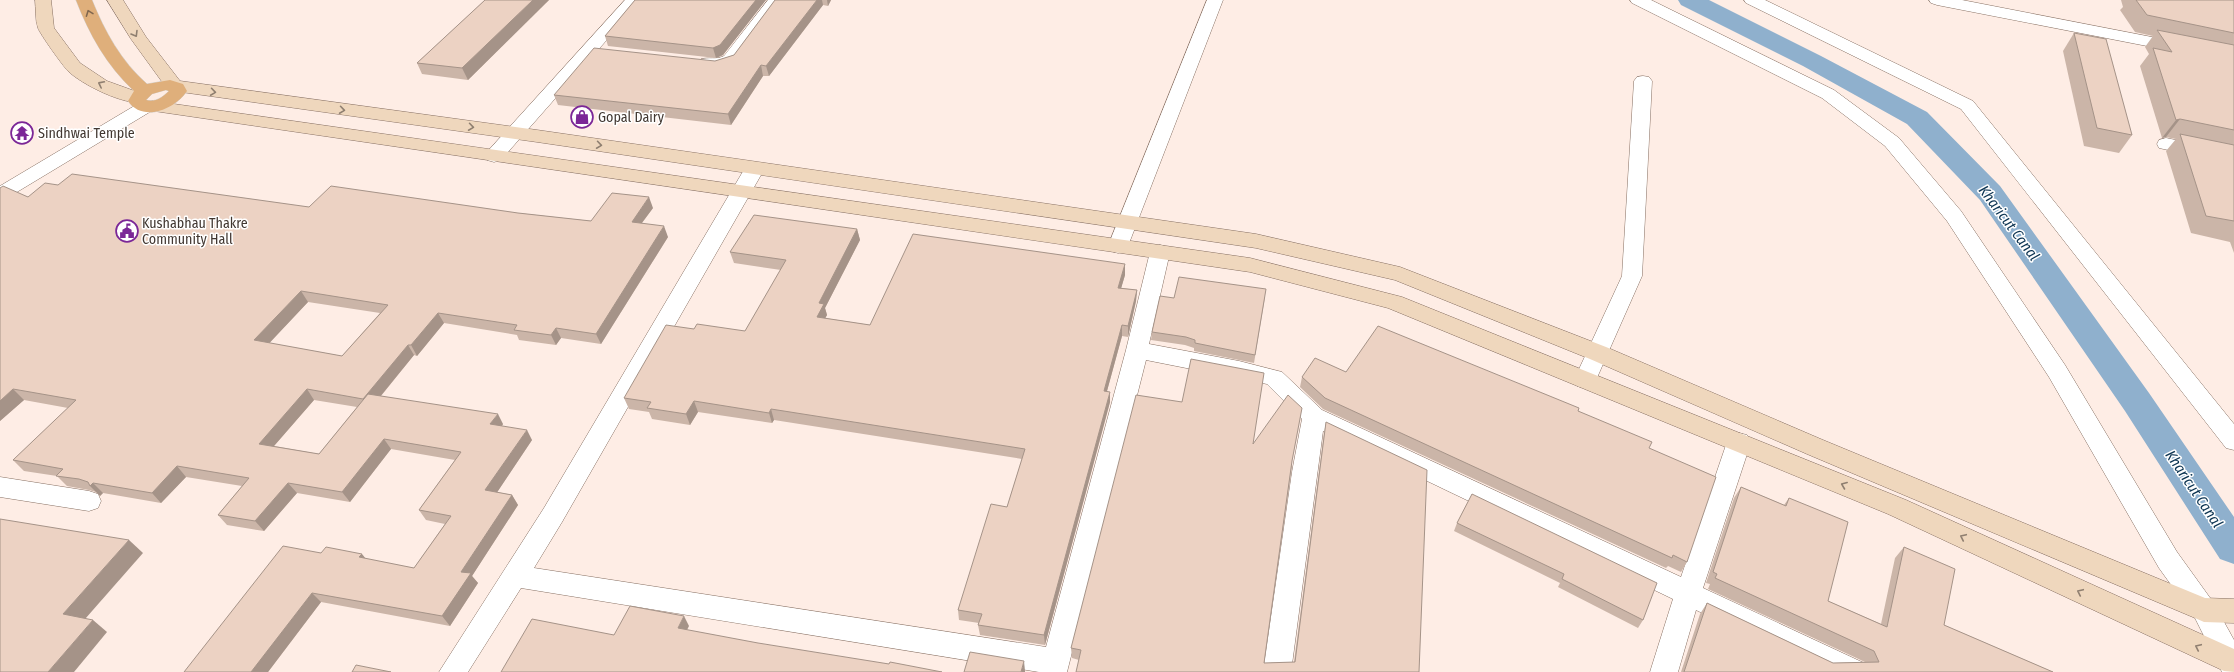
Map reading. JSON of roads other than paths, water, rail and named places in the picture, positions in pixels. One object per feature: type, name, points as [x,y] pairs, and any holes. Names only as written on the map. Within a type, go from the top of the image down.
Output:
[{"type":"main road","points":[[43,0],[46,28],[74,67],[101,85],[146,100],[264,122],[1250,265],[1394,302],[1897,507],[2233,664]]},
{"type":"main road","points":[[84,0],[92,23],[108,50],[146,100]]},
{"type":"main road","points":[[116,0],[139,39],[174,86]]},
{"type":"main road","points":[[146,100],[164,85],[514,133],[1127,221],[1256,241],[1400,274],[1598,353],[1816,447],[2219,610]]},
{"type":"main road","points":[[264,122],[285,102]]},
{"type":"street","points":[[494,156],[514,133],[597,52],[634,0]]},
{"type":"street","points":[[688,62],[718,65],[730,60],[776,0]]},
{"type":"street","points":[[1118,246],[1216,0]]},
{"type":"street","points":[[1638,0],[1828,94],[1892,142],[1954,216],[2058,371],[2168,560],[2219,610],[2233,664]]},
{"type":"street","points":[[1752,0],[1967,105],[2234,441]]},
{"type":"street","points":[[1937,0],[2234,58]]},
{"type":"street","points":[[2022,0],[2032,18]]},
{"type":"street","points":[[1585,380],[1632,276],[1643,81]]},
{"type":"street","points":[[0,194],[146,100]]},
{"type":"street","points":[[2166,144],[2234,158]]},
{"type":"street","points":[[453,672],[553,515],[740,191],[755,168]]},
{"type":"street","points":[[515,576],[1055,666],[1137,350],[1160,252]]},
{"type":"street","points":[[1137,350],[1231,367],[1274,378],[1314,416],[1854,672]]},
{"type":"street","points":[[1277,672],[1304,472],[1314,416]]},
{"type":"street","points":[[1664,672],[1688,594],[1739,442]]},
{"type":"street","points":[[0,487],[89,500]]},
{"type":"waterway","name":"Kharicut Canal","points":[[1690,0],[1812,61],[1917,118],[1990,193],[2137,402],[2234,548]]},
{"type":"place","name":"Gopal Dairy","points":[[582,117]]},
{"type":"place","name":"Sindhwai Temple","points":[[22,133]]},
{"type":"place","name":"Kushabhau Thakre Community Hall","points":[[127,231]]}]
